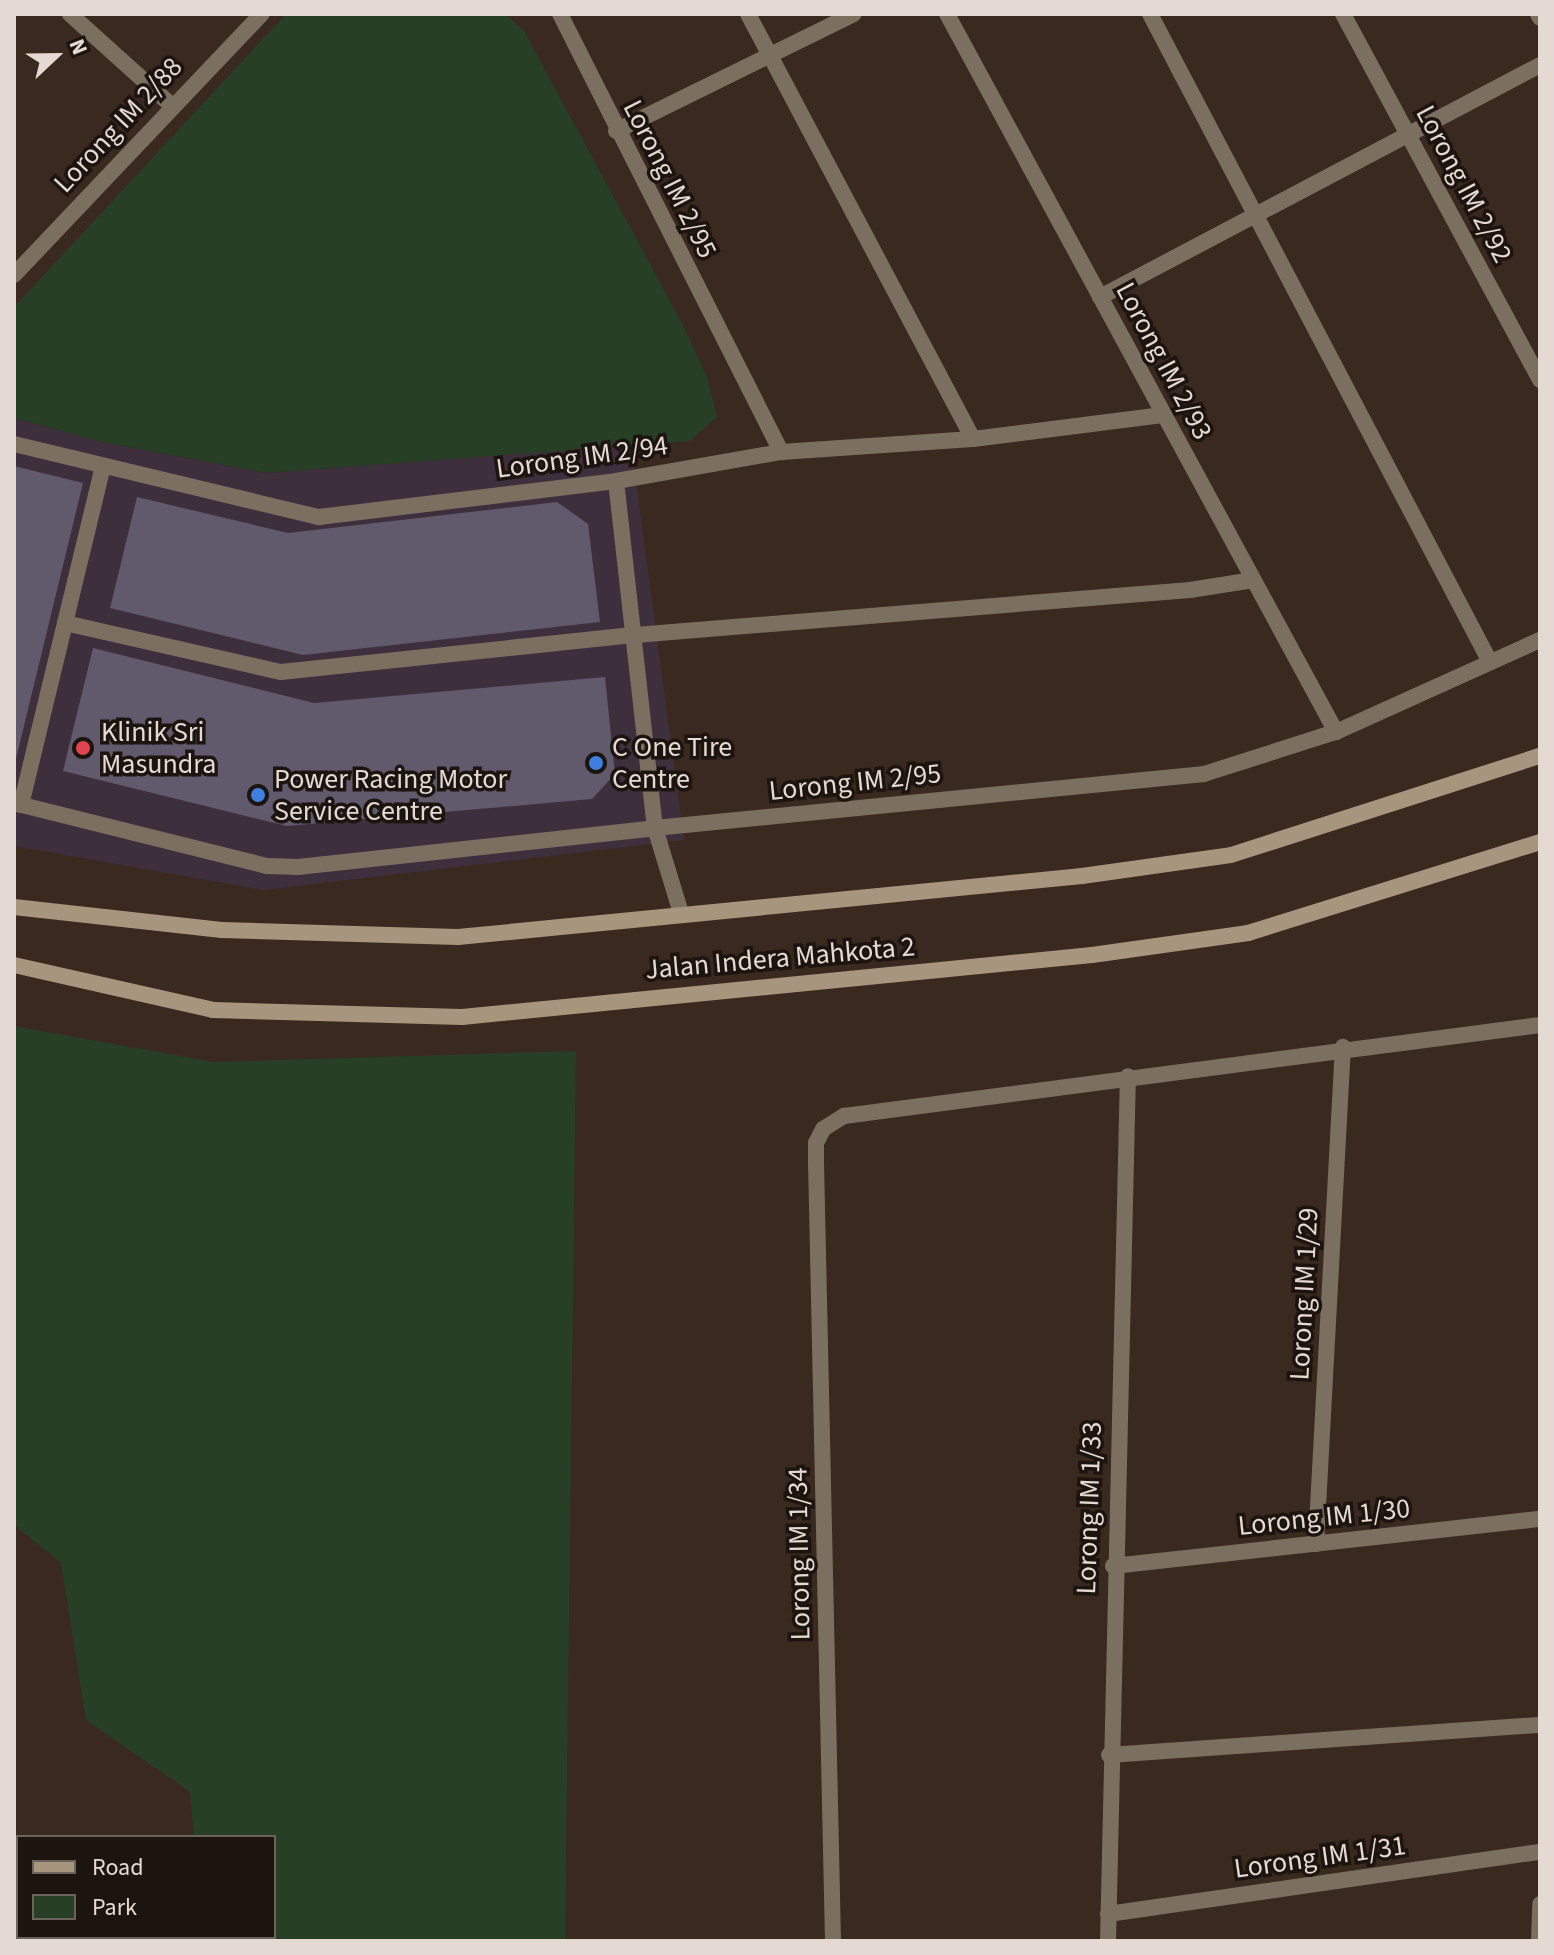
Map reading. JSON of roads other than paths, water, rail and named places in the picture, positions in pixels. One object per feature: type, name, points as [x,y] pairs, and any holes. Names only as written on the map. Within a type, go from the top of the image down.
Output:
[{"type":"street","points":[[70,14],[171,105]]},
{"type":"street","name":"Lorong IM 2/88","points":[[14,275],[171,105],[262,14]]},
{"type":"street","name":"Lorong IM 2/95","points":[[560,14],[616,131],[781,452]]},
{"type":"street","points":[[748,14],[973,439]]},
{"type":"street","points":[[616,131],[854,14]]},
{"type":"street","name":"Lorong IM 2/93","points":[[947,14],[1336,732]]},
{"type":"street","points":[[1150,14],[1490,662]]},
{"type":"street","name":"Lorong IM 2/92","points":[[1343,14],[1540,380]]},
{"type":"street","points":[[1100,297],[1540,65]]},
{"type":"street","name":"Lorong IM 2/94","points":[[14,444],[319,517],[616,481],[781,452],[973,439],[1164,415]]},
{"type":"street","points":[[17,804],[103,466]]},
{"type":"street","points":[[616,481],[655,828],[681,913]]},
{"type":"street","points":[[65,623],[281,672],[635,635],[1190,590],[1253,580]]},
{"type":"street","name":"Lorong IM 2/95","points":[[17,804],[267,866],[298,867],[1204,774],[1336,732],[1540,640]]},
{"type":"street","name":"Jalan Indera Mahkota 2","points":[[14,907],[222,930],[458,937],[1082,876],[1231,855],[1540,756]]},
{"type":"street","name":"Jalan Indera Mahkota 2","points":[[14,965],[213,1010],[462,1017],[1092,955],[1248,933],[1540,842]]},
{"type":"street","name":"Lorong IM 1/34","points":[[833,1941],[816,1165],[816,1143],[823,1129],[844,1116],[1343,1047],[1540,1025]]},
{"type":"street","name":"Lorong IM 1/29","points":[[1316,1544],[1343,1047]]},
{"type":"street","name":"Lorong IM 1/33","points":[[1108,1941],[1113,1566],[1128,1076]]},
{"type":"street","name":"Lorong IM 1/30","points":[[1113,1566],[1540,1519]]},
{"type":"street","points":[[1109,1755],[1540,1725]]},
{"type":"street","name":"Lorong IM 1/31","points":[[1108,1914],[1540,1852]]},
{"type":"street","points":[[1539,1941],[1540,1904]]},
{"type":"place","name":"Klinik Sri Masundra","points":[[83,748]]},
{"type":"place","name":"C One Tire Centre","points":[[596,763]]},
{"type":"place","name":"Power Racing Motor Service Centre","points":[[258,795]]}]
